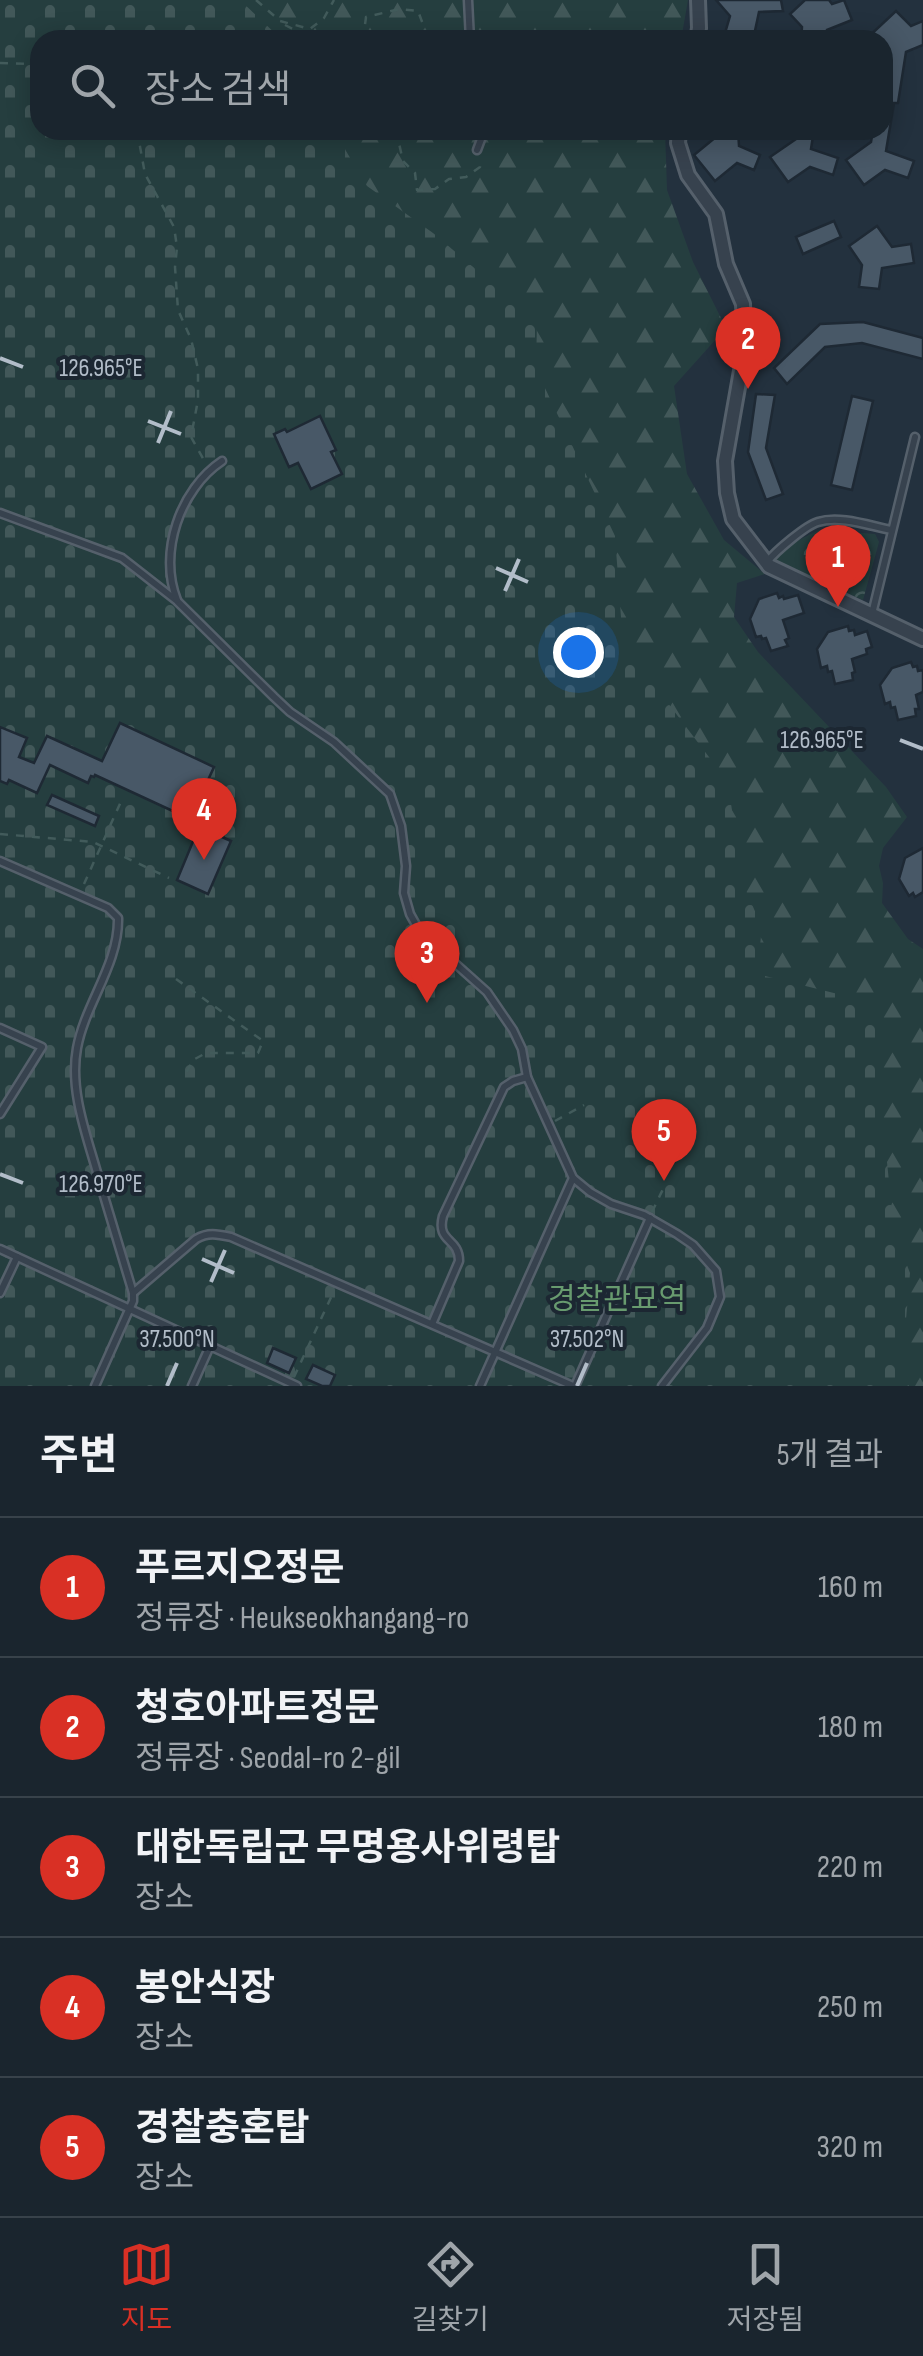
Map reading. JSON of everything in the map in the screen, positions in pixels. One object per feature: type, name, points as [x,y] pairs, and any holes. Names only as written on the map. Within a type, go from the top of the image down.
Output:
[{"type":"street","points":[[698,0],[698,30]]},
{"type":"street","points":[[678,140],[688,176],[716,214],[726,264],[743,304],[745,348],[724,461],[733,519],[768,564],[923,639]]},
{"type":"lane","points":[[468,0],[469,30]]},
{"type":"lane","points":[[477,150],[480,140]]},
{"type":"lane","points":[[872,614],[915,437]]},
{"type":"lane","points":[[177,602],[170,584],[171,550],[179,514],[208,470],[222,461]]},
{"type":"lane","points":[[0,513],[122,558],[177,602],[290,712],[334,742],[390,794],[402,826],[404,893],[410,914],[420,932],[470,974],[499,1008],[522,1049],[527,1077],[573,1178],[610,1204],[650,1218],[677,1234],[716,1271],[720,1297],[707,1328],[662,1386]]},
{"type":"lane","points":[[768,564],[778,549],[817,522],[842,521],[892,530]]},
{"type":"lane","points":[[0,861],[108,908],[118,918],[112,953],[80,1032],[76,1058],[82,1117],[133,1293],[130,1310],[95,1386]]},
{"type":"lane","points":[[0,1028],[42,1047],[0,1114]]},
{"type":"lane","points":[[432,1324],[459,1251],[443,1237],[442,1216],[504,1087],[527,1077]]},
{"type":"lane","points":[[480,1386],[573,1178]]},
{"type":"lane","points":[[133,1293],[187,1244],[204,1234],[231,1237],[574,1386],[650,1218]]},
{"type":"lane","points":[[0,1249],[292,1385]]},
{"type":"lane","points":[[0,1293],[16,1256]]},
{"type":"lane","points":[[192,1386],[210,1346]]},
{"type":"path","points":[[256,0],[292,30]]},
{"type":"path","points":[[280,22],[310,29],[324,18],[334,0]]},
{"type":"path","points":[[364,30],[366,16],[400,10],[418,11],[423,30]]},
{"type":"path","points":[[0,63],[30,64]]},
{"type":"path","points":[[139,140],[144,174],[174,227],[178,247],[178,310],[191,339],[198,369],[198,400],[191,436],[208,470]]},
{"type":"path","points":[[398,140],[403,161],[415,173],[418,190],[434,190],[449,179],[466,177],[480,167],[477,150]]},
{"type":"path","points":[[84,884],[123,797]]},
{"type":"path","points":[[0,834],[93,842],[170,878]]},
{"type":"path","points":[[176,979],[264,1041],[258,1053],[206,1053],[193,1060],[185,1075]]},
{"type":"path","points":[[548,1125],[584,1105]]},
{"type":"path","points":[[650,1218],[664,1187]]},
{"type":"path","points":[[292,1385],[338,1283]]},
{"type":"green space","points":[[0,0],[688,0],[683,30],[30,30],[30,103]]},
{"type":"green space","name":"경찰관묘역","points":[[0,0],[240,0],[272,30],[30,30],[30,140],[340,140],[367,186],[433,233],[537,321],[536,369],[615,536],[623,644],[728,782],[742,882],[762,927],[757,974],[842,995],[880,1011],[875,1044],[894,1231],[910,1273],[903,1355],[909,1386],[0,1386]]},
{"type":"green space","name":"경찰관묘역","points":[[41,140],[665,140],[667,190],[693,262],[726,328],[674,386],[687,474],[724,540],[765,574],[737,583],[734,617],[758,652],[886,787],[907,817],[883,848],[879,866],[882,903],[908,939],[923,949],[923,1386],[662,1386],[168,575]]},
{"type":"green space","points":[[819,530],[875,534],[879,542],[863,600],[775,563],[787,547]]},
{"type":"building","points":[[716,0],[781,0],[783,11],[759,12],[755,30],[726,30],[730,16]]},
{"type":"building","points":[[805,0],[829,0],[832,4],[844,0],[852,20],[827,30],[802,30],[790,14]]},
{"type":"building","points":[[896,11],[911,26],[923,21],[923,45],[906,52],[898,103],[894,103],[893,109],[893,30],[876,30]]},
{"type":"building","points":[[712,140],[739,140],[739,146],[760,155],[754,170],[737,163],[715,181],[694,155]]},
{"type":"building","points":[[795,140],[812,140],[811,149],[838,158],[833,175],[810,167],[788,182],[770,157]]},
{"type":"building","points":[[888,140],[886,151],[914,161],[908,178],[885,170],[864,185],[846,160],[871,142]]},
{"type":"building","points":[[834,221],[841,237],[803,254],[796,237]]},
{"type":"building","points":[[877,226],[892,247],[911,244],[914,263],[882,268],[879,289],[859,287],[862,265],[849,246]]},
{"type":"building","points":[[863,322],[923,338],[923,359],[862,343],[825,347],[787,384],[774,368],[820,324]]},
{"type":"building","points":[[756,394],[775,395],[766,448],[783,494],[766,500],[748,452]]},
{"type":"building","points":[[852,396],[873,401],[852,490],[831,485]]},
{"type":"building","points":[[320,416],[342,474],[311,489],[298,463],[289,467],[274,434]]},
{"type":"building","points":[[777,593],[784,599],[798,595],[804,613],[783,620],[788,646],[771,651],[766,638],[756,637],[750,619],[759,599]]},
{"type":"building","points":[[848,626],[855,635],[867,631],[872,647],[866,649],[867,654],[852,659],[853,680],[835,684],[832,671],[828,672],[827,666],[821,668],[817,649],[828,632]]},
{"type":"building","points":[[911,662],[918,671],[923,670],[923,692],[916,695],[916,716],[898,720],[895,707],[891,708],[890,702],[885,704],[880,685],[892,668]]},
{"type":"building","points":[[120,723],[214,767],[190,819],[95,775],[88,783],[50,765],[37,793],[9,780],[7,784],[0,781],[0,727],[27,738],[19,757],[34,763],[47,736],[102,761]]},
{"type":"building","points":[[52,795],[99,816],[95,826],[47,805]]},
{"type":"building","points":[[199,827],[231,841],[208,894],[177,880]]},
{"type":"building","points":[[923,848],[923,892],[909,896],[899,879],[905,858]]},
{"type":"building","points":[[273,1348],[296,1358],[289,1373],[267,1363]]},
{"type":"building","points":[[313,1365],[335,1375],[330,1386],[306,1379]]},
{"type":"place","name":"청호아파트정문","points":[[748,389]]},
{"type":"place","name":"푸르지오정문","points":[[838,607]]},
{"type":"place","name":"봉안식장","points":[[204,860]]},
{"type":"place","name":"대한독립군 무명용사위령탑","points":[[427,1003]]},
{"type":"place","name":"경찰충혼탑","points":[[664,1181]]}]
